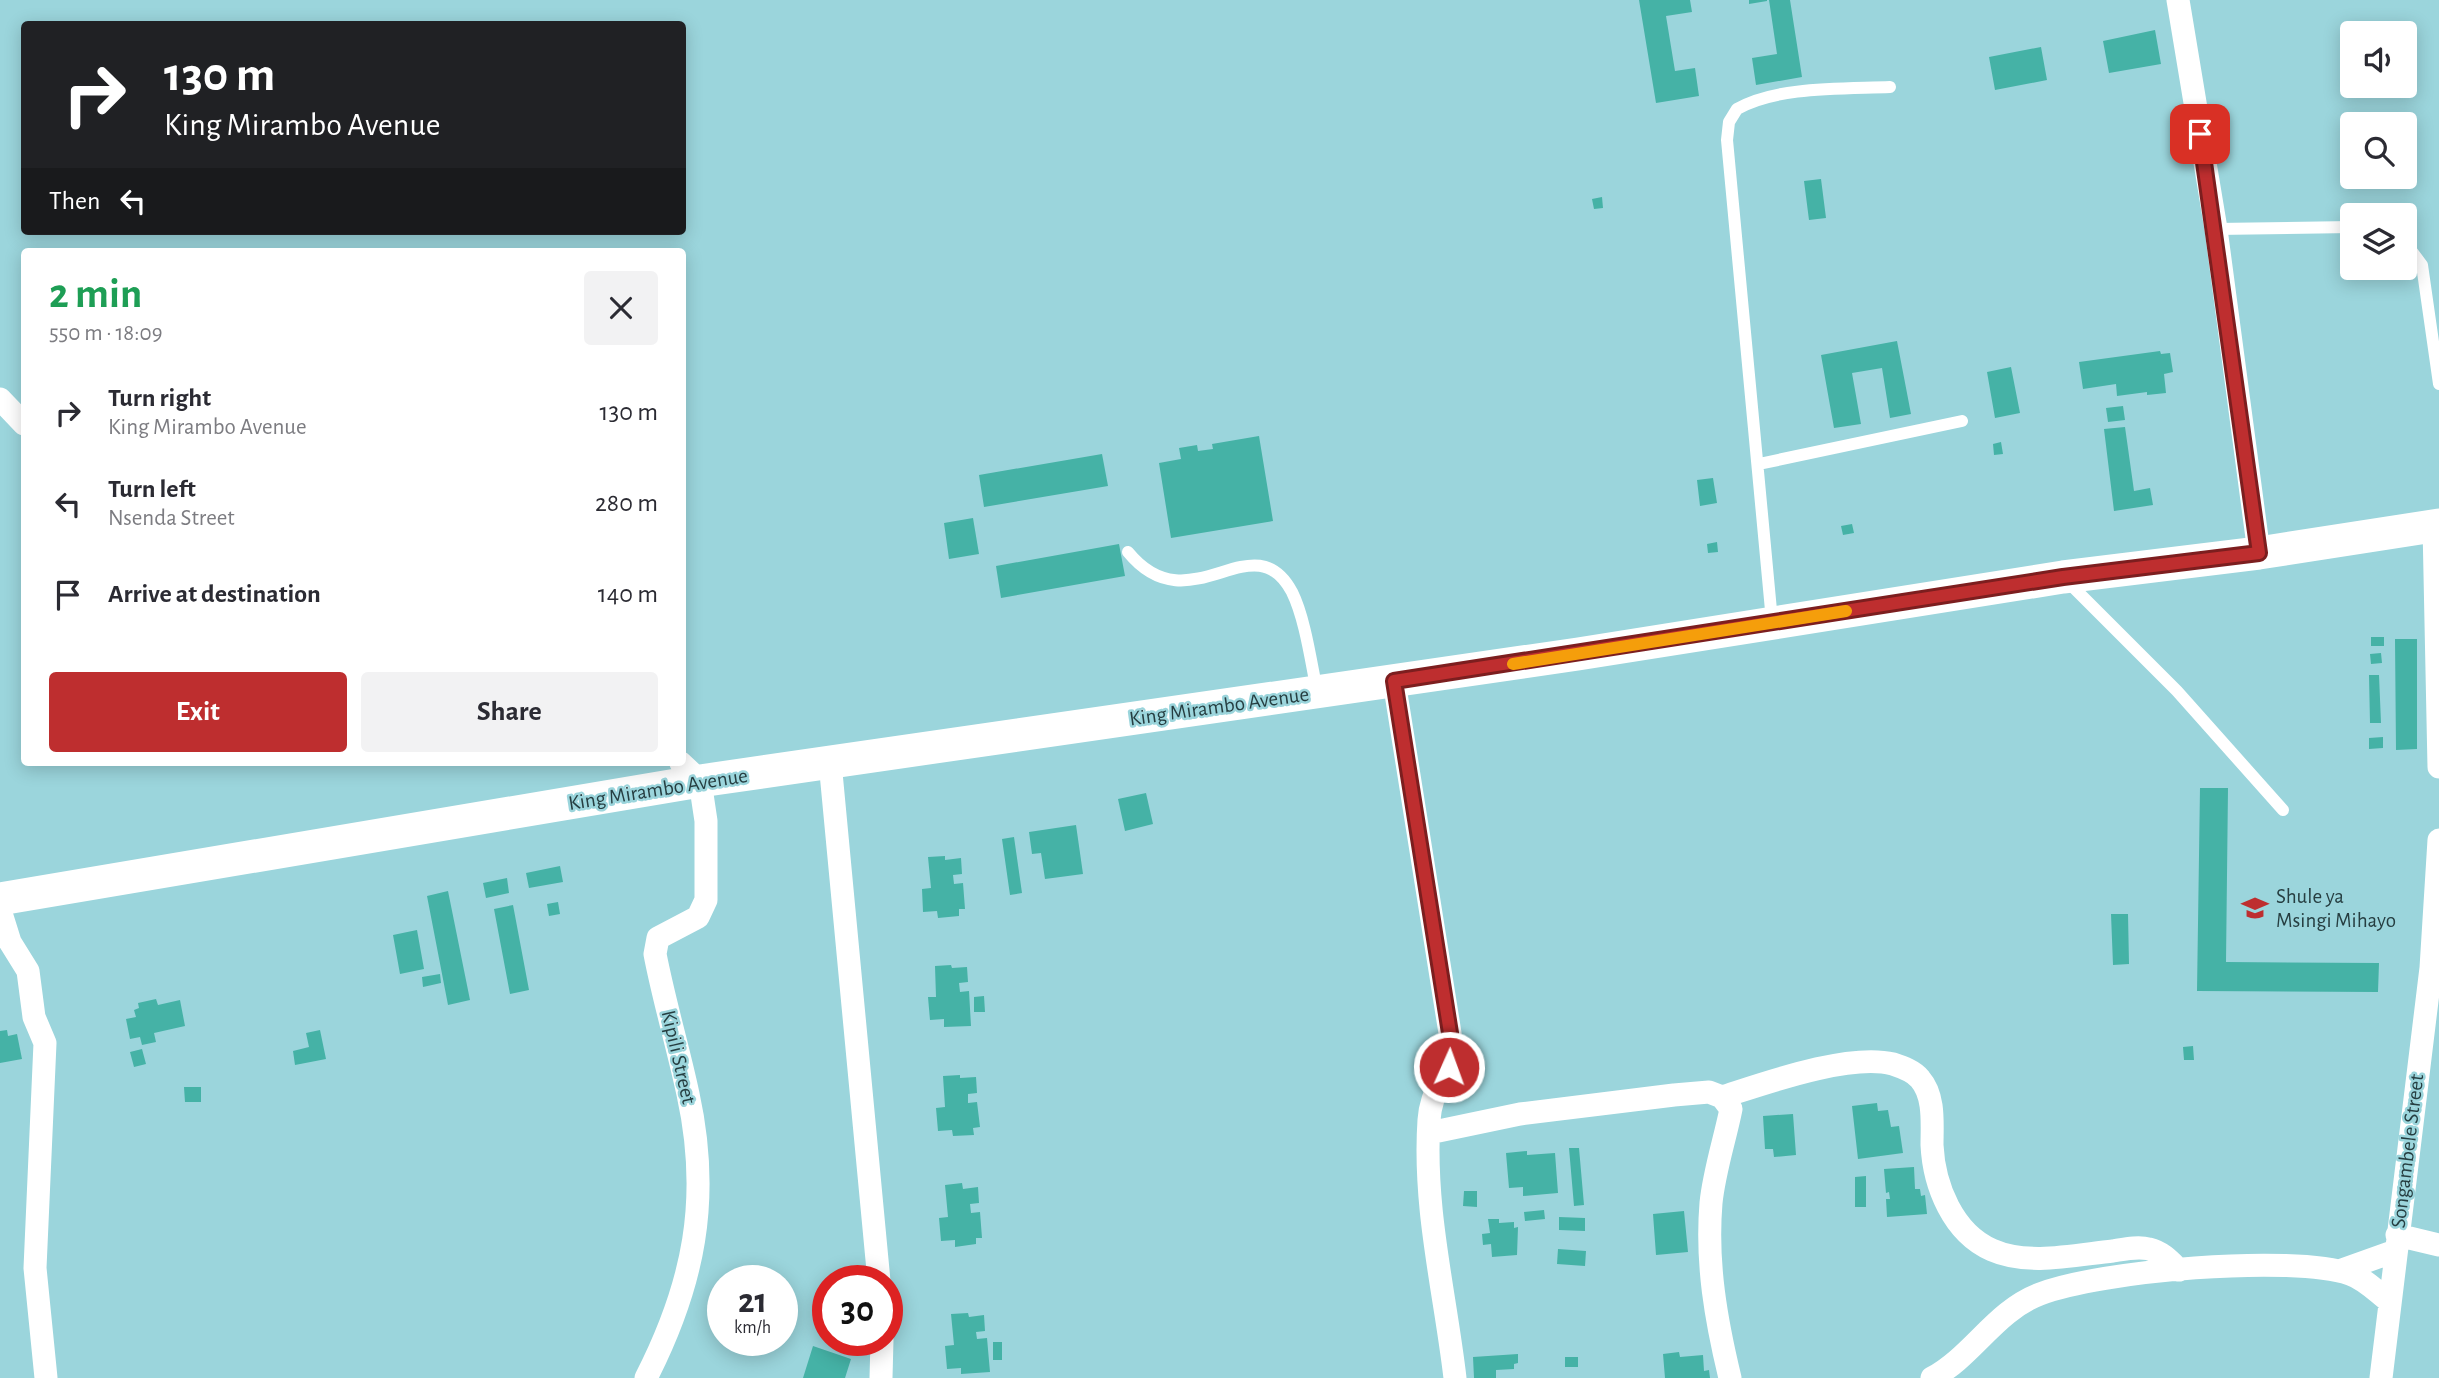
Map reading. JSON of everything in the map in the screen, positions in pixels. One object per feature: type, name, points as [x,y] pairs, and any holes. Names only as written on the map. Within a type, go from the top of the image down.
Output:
[{"type":"main road","name":"King Mirambo Avenue","points":[[0,899],[690,772],[830,762],[1394,681],[2063,577],[2259,553],[2436,526]]},
{"type":"street","points":[[2178,0],[2216,229],[2259,553]]},
{"type":"street","points":[[0,399],[21,421]]},
{"type":"street","points":[[2436,526],[2439,767]]},
{"type":"street","points":[[1394,681],[1451,1046],[1449,1067],[1430,1111],[1429,1133],[1431,1225],[1455,1378]]},
{"type":"street","points":[[830,762],[877,1265]]},
{"type":"street","name":"Kipili Street","points":[[646,1378],[670,1331],[687,1280],[696,1234],[699,1194],[691,1109],[655,954],[658,939],[698,917],[706,900],[706,821],[690,772]]},
{"type":"street","name":"Songambele Street","points":[[2381,1378],[2431,968],[2439,840]]},
{"type":"street","points":[[0,910],[10,942],[28,971],[34,1017],[45,1043],[35,1268],[46,1378]]},
{"type":"street","points":[[1429,1133],[1520,1114],[1674,1094],[1709,1092],[1723,1097],[1824,1068],[1860,1063],[1891,1063],[1911,1071],[1922,1080],[1930,1098],[1938,1181],[1948,1208],[1980,1244],[2012,1256],[2038,1258],[2148,1248],[2166,1258],[2179,1270]]},
{"type":"street","points":[[1723,1097],[1731,1109],[1711,1200],[1709,1245],[1711,1283],[1730,1378]]},
{"type":"street","points":[[2339,1271],[2396,1243],[2439,1245]]},
{"type":"street","points":[[1931,1378],[1962,1370],[2010,1310],[2039,1294],[2125,1275],[2291,1266],[2353,1275],[2389,1301]]},
{"type":"street","points":[[881,1378],[882,1356]]},
{"type":"lane","points":[[1772,623],[1727,140],[1729,122],[1737,109],[1770,97],[1821,90],[1890,87]]},
{"type":"lane","points":[[2216,229],[2340,227]]},
{"type":"lane","points":[[2417,258],[2422,265],[2439,384]]},
{"type":"lane","points":[[1759,464],[1962,421]]},
{"type":"lane","points":[[1128,552],[1143,570],[1177,582],[1195,580],[1246,564],[1262,565],[1279,577],[1292,592],[1317,692]]},
{"type":"lane","points":[[2063,577],[2178,691],[2283,810]]},
{"type":"building","points":[[1639,0],[1690,0],[1692,12],[1666,16],[1675,71],[1695,68],[1699,96],[1656,103]]},
{"type":"building","points":[[1749,0],[1767,0],[1767,1],[1749,4]]},
{"type":"building","points":[[1769,0],[1790,0],[1802,77],[1756,85],[1752,58],[1777,54]]},
{"type":"building","points":[[2155,30],[2161,64],[2109,73],[2103,41]]},
{"type":"building","points":[[2041,47],[2047,80],[1995,90],[1989,57]]},
{"type":"building","points":[[1821,179],[1826,218],[1809,220],[1804,181]]},
{"type":"building","points":[[1602,197],[1603,208],[1594,209],[1592,199]]},
{"type":"building","points":[[1897,341],[1911,414],[1890,418],[1882,368],[1852,373],[1861,424],[1834,428],[1821,355]]},
{"type":"building","points":[[2160,351],[2161,354],[2170,353],[2173,372],[2164,374],[2166,393],[2147,395],[2147,392],[2117,396],[2116,384],[2083,389],[2079,362]]},
{"type":"building","points":[[2011,367],[2020,413],[1995,418],[1987,372]]},
{"type":"building","points":[[2123,406],[2125,420],[2108,422],[2106,408]]},
{"type":"building","points":[[2125,427],[2134,491],[2150,488],[2153,505],[2114,511],[2104,429]]},
{"type":"building","points":[[1259,436],[1273,521],[1171,538],[1159,463],[1181,459],[1179,448],[1197,445],[1198,451],[1213,449],[1212,444]]},
{"type":"building","points":[[2001,442],[2003,454],[1994,455],[1993,444]]},
{"type":"building","points":[[1102,454],[1108,486],[984,507],[979,475]]},
{"type":"building","points":[[1713,478],[1717,503],[1700,506],[1697,480]]},
{"type":"building","points":[[973,518],[979,554],[949,559],[944,523]]},
{"type":"building","points":[[1852,524],[1854,533],[1843,535],[1841,526]]},
{"type":"building","points":[[1717,542],[1718,552],[1708,553],[1707,544]]},
{"type":"building","points":[[1119,544],[1125,576],[1001,598],[996,566]]},
{"type":"building","points":[[2371,637],[2384,637],[2384,646],[2371,646]]},
{"type":"building","points":[[2395,639],[2417,639],[2417,749],[2396,750]]},
{"type":"building","points":[[2381,653],[2382,663],[2371,664],[2370,654]]},
{"type":"building","points":[[2369,675],[2379,675],[2381,723],[2370,723]]},
{"type":"building","points":[[2383,737],[2383,748],[2369,749],[2369,738]]},
{"type":"building","points":[[2200,788],[2228,788],[2226,962],[2379,963],[2378,992],[2197,991]]},
{"type":"building","points":[[1146,793],[1153,824],[1125,831],[1118,799]]},
{"type":"building","points":[[1076,825],[1083,874],[1045,879],[1041,853],[1032,854],[1029,832]]},
{"type":"building","points":[[1014,837],[1022,893],[1010,895],[1002,839]]},
{"type":"building","points":[[945,856],[945,860],[961,858],[962,874],[953,875],[954,884],[963,883],[965,909],[959,909],[959,916],[938,918],[937,911],[923,912],[922,889],[931,888],[928,857]]},
{"type":"building","points":[[560,866],[563,882],[529,888],[526,873]]},
{"type":"building","points":[[507,878],[509,893],[486,898],[483,883]]},
{"type":"building","points":[[448,891],[470,1000],[448,1005],[427,896]]},
{"type":"building","points":[[558,902],[560,914],[549,916],[547,904]]},
{"type":"building","points":[[513,905],[529,990],[510,994],[494,909]]},
{"type":"building","points":[[2111,914],[2128,914],[2129,964],[2113,965]]},
{"type":"building","points":[[417,930],[424,969],[400,974],[393,935]]},
{"type":"building","points":[[951,965],[952,968],[967,967],[968,982],[959,983],[960,992],[969,991],[971,1026],[944,1027],[944,1019],[930,1020],[928,997],[936,997],[935,966]]},
{"type":"building","points":[[440,974],[441,983],[423,987],[422,977]]},
{"type":"building","points":[[984,996],[985,1012],[974,1012],[974,997]]},
{"type":"building","points":[[156,999],[158,1005],[180,1000],[185,1026],[154,1033],[156,1042],[142,1045],[140,1037],[130,1039],[126,1019],[136,1017],[134,1010],[139,1008],[138,1003]]},
{"type":"building","points":[[7,1030],[8,1036],[17,1034],[22,1059],[0,1063],[0,1031]]},
{"type":"building","points":[[320,1030],[326,1059],[295,1065],[293,1051],[309,1047],[306,1033]]},
{"type":"building","points":[[2193,1046],[2194,1060],[2184,1060],[2183,1047]]},
{"type":"building","points":[[142,1049],[146,1064],[134,1067],[130,1052]]},
{"type":"building","points":[[960,1075],[960,1078],[976,1077],[977,1093],[968,1094],[968,1103],[977,1102],[980,1127],[973,1128],[974,1135],[953,1136],[952,1130],[938,1131],[936,1108],[945,1107],[943,1076]]},
{"type":"building","points":[[184,1087],[201,1087],[201,1102],[185,1102]]},
{"type":"building","points":[[1877,1103],[1878,1111],[1888,1110],[1891,1127],[1899,1126],[1903,1153],[1858,1159],[1852,1106]]},
{"type":"building","points":[[1793,1114],[1796,1155],[1774,1157],[1773,1149],[1765,1149],[1763,1116]]},
{"type":"building","points":[[1569,1148],[1579,1148],[1584,1205],[1574,1206]]},
{"type":"building","points":[[1527,1151],[1527,1155],[1555,1153],[1558,1193],[1523,1196],[1523,1187],[1509,1188],[1506,1153]]},
{"type":"building","points":[[1914,1167],[1915,1189],[1920,1189],[1921,1196],[1925,1195],[1927,1214],[1887,1217],[1886,1199],[1890,1199],[1889,1192],[1886,1193],[1884,1169]]},
{"type":"building","points":[[1866,1176],[1866,1207],[1855,1207],[1855,1177]]},
{"type":"building","points":[[962,1183],[963,1189],[978,1187],[979,1203],[970,1204],[971,1213],[980,1212],[982,1238],[976,1238],[976,1244],[955,1247],[955,1240],[941,1241],[939,1218],[948,1217],[945,1185]]},
{"type":"building","points":[[1464,1191],[1477,1191],[1477,1207],[1463,1206]]},
{"type":"building","points":[[1544,1210],[1545,1219],[1525,1221],[1524,1212]]},
{"type":"building","points":[[1684,1211],[1688,1252],[1656,1255],[1653,1214]]},
{"type":"building","points":[[1559,1217],[1585,1218],[1585,1231],[1559,1230]]},
{"type":"building","points":[[1488,1219],[1499,1219],[1499,1223],[1514,1222],[1514,1228],[1518,1227],[1517,1255],[1492,1257],[1491,1244],[1483,1245],[1482,1234],[1490,1233]]},
{"type":"building","points":[[1558,1249],[1586,1251],[1585,1266],[1557,1264]]},
{"type":"building","points":[[968,1313],[969,1317],[984,1315],[985,1331],[976,1332],[977,1339],[987,1338],[990,1372],[961,1374],[961,1368],[947,1369],[945,1346],[954,1345],[951,1314]]},
{"type":"building","points":[[993,1342],[1002,1342],[1002,1360],[993,1360]]},
{"type":"building","points":[[812,1349],[812,1356],[842,1356],[851,1359],[845,1378],[803,1378]]},
{"type":"building","points":[[1679,1352],[1680,1357],[1703,1355],[1704,1371],[1709,1370],[1710,1378],[1665,1378],[1663,1354]]},
{"type":"building","points":[[1518,1354],[1518,1363],[1514,1364],[1514,1369],[1496,1370],[1496,1378],[1474,1378],[1473,1357]]},
{"type":"building","points":[[1565,1357],[1578,1357],[1578,1367],[1565,1367]]},
{"type":"slow traffic","points":[[1513,664],[1846,611]]},
{"type":"place","name":"Shule ya Msingi Mihayo","points":[[2255,908]]},
{"type":"route","points":[[1449,1067],[1450,1033],[1431,927],[1409,760],[1394,681],[2063,577],[2259,553],[2216,229],[2200,134]]}]
